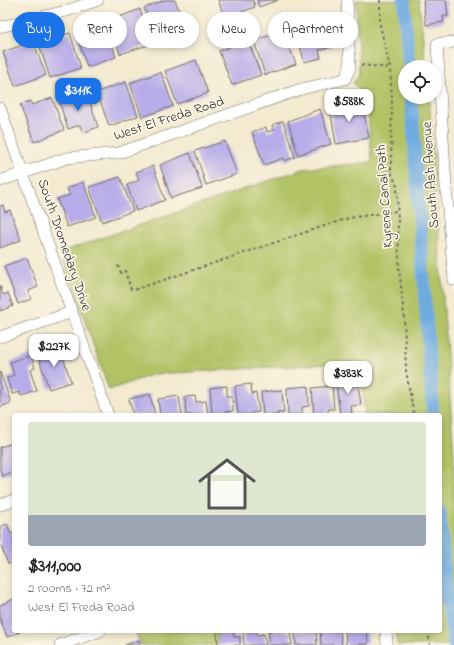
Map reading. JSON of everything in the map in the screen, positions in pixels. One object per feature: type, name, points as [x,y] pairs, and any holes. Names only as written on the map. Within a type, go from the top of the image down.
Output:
[{"type":"street","points":[[0,27],[66,11],[98,0]]},
{"type":"street","points":[[347,0],[350,63]]},
{"type":"street","name":"South Ash Avenue","points":[[454,42],[437,44],[450,185],[454,280]]},
{"type":"street","name":"West El Freda Road","points":[[0,181],[68,158],[119,153],[301,89],[345,79],[350,63]]},
{"type":"street","name":"South Dromedary Drive","points":[[0,108],[107,413]]},
{"type":"street","points":[[0,337],[72,312]]},
{"type":"street","points":[[0,505],[12,501]]},
{"type":"street","points":[[60,645],[94,633]]},
{"type":"street","points":[[386,633],[387,645]]},
{"type":"path","name":"Kyrene Canal Path","points":[[380,0],[380,25],[390,68],[392,97],[391,172],[397,186],[396,211],[406,371],[414,413]]},
{"type":"path","points":[[350,63],[390,68]]},
{"type":"path","points":[[118,265],[121,273],[125,271],[131,289],[134,290],[320,226],[349,218],[396,211]]},
{"type":"path","points":[[428,633],[430,645]]},
{"type":"green space","points":[[356,0],[419,0],[425,60],[398,60],[398,104],[429,104],[454,456],[454,645],[397,645],[396,633],[442,633],[442,413],[365,413],[360,362],[154,374],[109,390],[61,252],[303,169],[372,162],[367,98],[353,83],[359,74],[358,12],[356,12]]},
{"type":"green space","points":[[136,633],[217,633],[218,645],[141,645]]},
{"type":"building","points":[[165,0],[175,0],[180,12],[145,12],[144,8]]},
{"type":"building","points":[[218,0],[253,0],[255,7],[241,12],[223,12]]},
{"type":"building","points":[[257,0],[278,0],[259,7]]},
{"type":"building","points":[[423,0],[446,0],[448,16],[443,16],[444,22],[426,25]]},
{"type":"building","points":[[140,9],[141,12],[135,12],[135,48],[139,48],[120,54],[118,48],[127,48],[127,14]]},
{"type":"building","points":[[70,33],[73,48],[75,48],[81,68],[50,78],[40,48],[65,48],[65,35]]},
{"type":"building","points":[[268,36],[268,48],[290,48],[296,64],[265,75],[256,48],[260,48],[260,39]]},
{"type":"building","points":[[14,48],[36,48],[46,75],[15,86],[3,52]]},
{"type":"building","points":[[81,48],[113,48],[116,57],[87,67]]},
{"type":"building","points":[[227,48],[251,48],[261,75],[232,85],[219,51]]},
{"type":"building","points":[[301,48],[328,48],[319,50],[321,58],[304,62]]},
{"type":"building","points":[[196,60],[208,93],[177,104],[165,71]]},
{"type":"building","points":[[161,72],[173,106],[142,117],[130,83]]},
{"type":"building","points":[[126,82],[138,116],[109,126],[97,92]]},
{"type":"building","points":[[87,93],[98,127],[83,133],[80,125],[68,129],[58,98],[70,94],[71,98]]},
{"type":"building","points":[[52,98],[64,130],[34,142],[20,105],[30,101],[32,105]]},
{"type":"building","points":[[362,102],[369,138],[336,144],[330,108]]},
{"type":"building","points":[[320,109],[331,144],[298,155],[288,121]]},
{"type":"building","points":[[283,121],[295,157],[285,161],[284,158],[264,165],[252,132],[266,127],[267,132],[274,130],[272,125]]},
{"type":"building","points":[[225,141],[237,174],[206,185],[195,151]]},
{"type":"building","points":[[190,153],[202,188],[171,198],[160,165]]},
{"type":"building","points":[[153,166],[165,200],[136,211],[127,185],[139,180],[136,172]]},
{"type":"building","points":[[120,177],[133,211],[102,222],[89,187]]},
{"type":"building","points":[[83,182],[96,217],[67,227],[57,199],[70,195],[67,188]]},
{"type":"building","points":[[3,205],[5,212],[10,210],[21,240],[0,248],[0,206]]},
{"type":"building","points":[[27,258],[38,287],[28,291],[31,299],[18,304],[4,266]]},
{"type":"building","points":[[0,286],[3,295],[8,293],[13,306],[0,311]]},
{"type":"building","points":[[48,346],[51,354],[61,350],[71,382],[49,389],[36,350]]},
{"type":"building","points":[[31,355],[35,368],[30,370],[37,391],[21,396],[19,392],[12,394],[7,378],[14,375],[10,362]]},
{"type":"building","points":[[0,372],[11,403],[0,407]]},
{"type":"building","points":[[357,377],[361,405],[351,406],[352,413],[340,413],[336,380]]},
{"type":"building","points":[[251,384],[252,394],[256,393],[259,412],[238,413],[235,386]]},
{"type":"building","points":[[227,386],[227,396],[232,396],[233,411],[225,413],[212,413],[210,388]]},
{"type":"building","points":[[308,386],[309,406],[302,407],[302,413],[288,413],[287,388]]},
{"type":"building","points":[[332,386],[334,409],[328,409],[328,413],[314,413],[312,388]]},
{"type":"building","points":[[282,390],[284,413],[263,413],[261,392]]},
{"type":"building","points":[[150,394],[155,413],[132,413],[129,399]]},
{"type":"building","points":[[179,396],[182,413],[160,413],[158,399]]},
{"type":"building","points":[[195,396],[196,402],[206,401],[208,413],[186,413],[185,397]]},
{"type":"building","points":[[12,443],[12,473],[2,476],[0,470],[0,447]]},
{"type":"building","points":[[7,524],[12,534],[12,563],[8,564],[0,543],[0,527]]},
{"type":"building","points":[[12,600],[12,633],[17,633],[7,637],[0,619],[0,605]]},
{"type":"building","points":[[217,633],[233,633],[234,637],[240,637],[240,645],[218,645]]},
{"type":"building","points":[[243,633],[256,633],[257,635],[264,634],[266,645],[244,645]]},
{"type":"building","points":[[268,633],[290,633],[292,645],[270,645]]},
{"type":"building","points":[[295,633],[316,633],[317,645],[296,645]]},
{"type":"building","points":[[320,633],[340,633],[342,645],[321,645]]},
{"type":"building","points":[[345,633],[367,633],[368,644],[346,645]]},
{"type":"building","points":[[139,640],[140,645],[125,645]]},
{"type":"waterway","points":[[404,0],[408,60]]},
{"type":"waterway","points":[[411,104],[433,413]]},
{"type":"waterway","points":[[442,538],[446,591],[454,645]]}]
